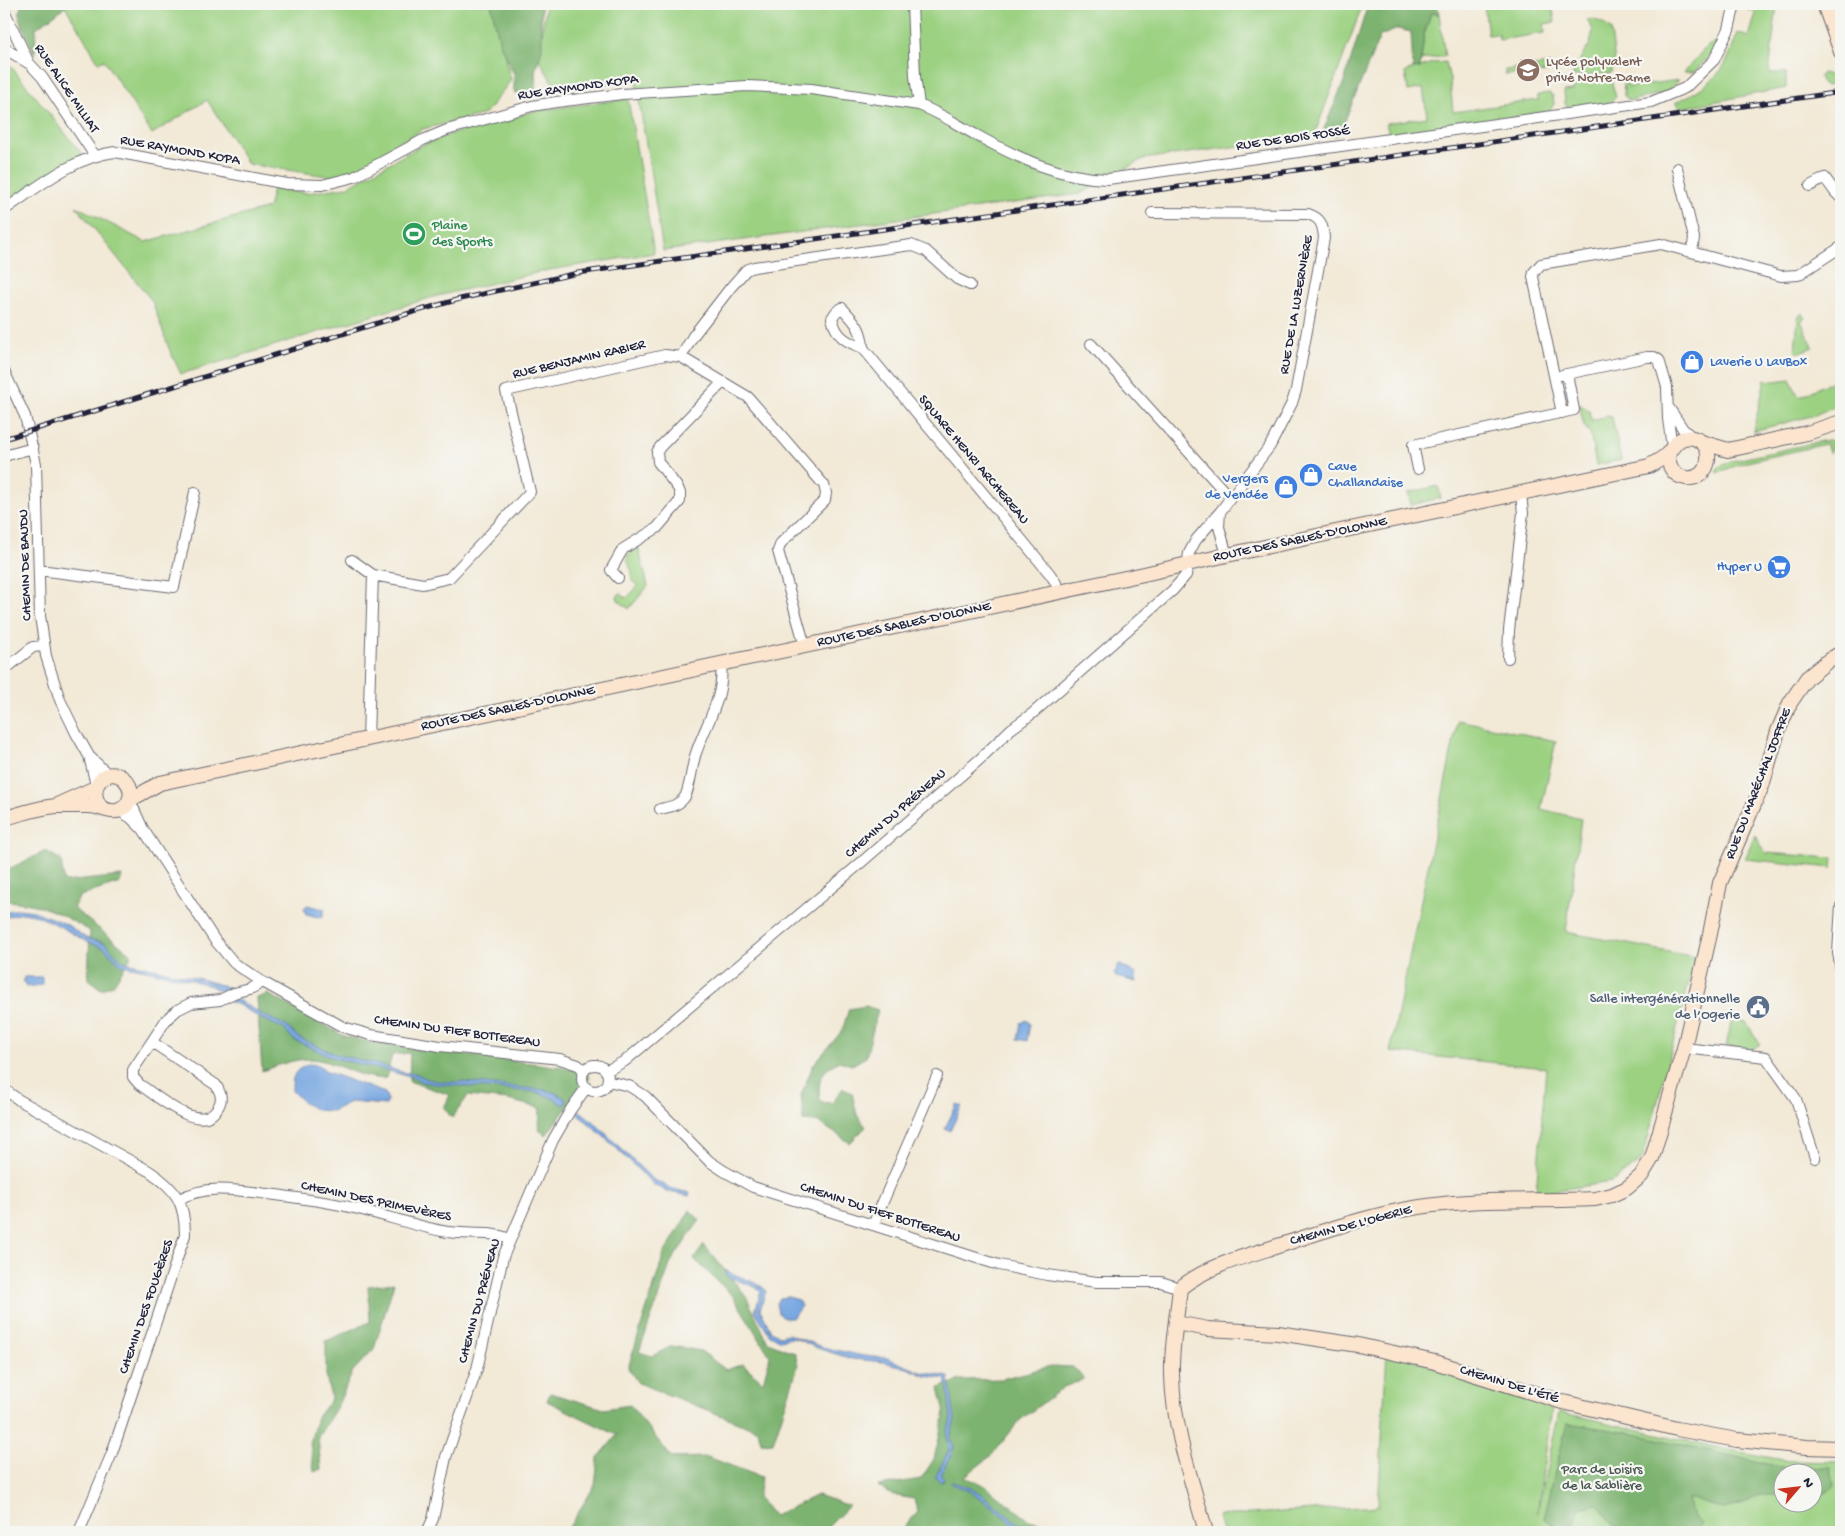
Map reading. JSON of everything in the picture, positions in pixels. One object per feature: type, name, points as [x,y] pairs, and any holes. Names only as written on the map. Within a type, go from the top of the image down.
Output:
[{"type":"main road","points":[[1824,4],[1841,52]]},
{"type":"main road","points":[[1728,450],[1697,440],[1680,439],[1670,449],[1669,463],[1676,474],[1684,478],[1693,478],[1698,476],[1728,450],[1807,433],[1841,422]]},
{"type":"main road","points":[[1697,440],[1708,453],[1706,468]]},
{"type":"main road","name":"ROUTE DES SABLES-D'OLONNE","points":[[109,775],[118,776],[126,781],[160,783],[1649,466],[1670,449]]},
{"type":"main road","name":"ROUTE DES SABLES-D'OLONNE","points":[[1649,466],[1676,474]]},
{"type":"main road","name":"RUE DU MARÉCHAL JOFFRE","points":[[1710,934],[1720,883],[1762,786],[1783,717],[1796,692],[1807,678],[1841,653]]},
{"type":"main road","points":[[101,807],[95,798],[96,787],[100,780],[109,775]]},
{"type":"main road","points":[[4,818],[55,806],[101,807],[109,811],[125,804],[130,790],[126,781]]},
{"type":"main road","name":"ROUTE DES SABLES-D'OLONNE","points":[[125,804],[160,783]]},
{"type":"main road","points":[[55,806],[96,787]]},
{"type":"main road","name":"CHEMIN DE L'OGERIE","points":[[1180,1288],[1192,1278],[1225,1262],[1356,1221],[1402,1210],[1473,1201],[1595,1199],[1612,1195],[1627,1188],[1641,1176],[1652,1158],[1684,1048],[1710,934]]},
{"type":"main road","points":[[1180,1288],[1172,1352],[1174,1404],[1180,1436],[1206,1532]]},
{"type":"main road","name":"CHEMIN DE L'ÉTÉ","points":[[1176,1323],[1208,1329],[1278,1333],[1358,1344],[1435,1362],[1559,1401],[1676,1429],[1737,1440],[1807,1448],[1841,1448]]},
{"type":"street","points":[[912,4],[918,105]]},
{"type":"street","name":"RUE DE BOIS FOSSÉ","points":[[918,105],[946,117],[1000,148],[1050,170],[1090,179],[1108,179],[1651,102],[1685,88],[1714,60],[1729,29],[1735,4]]},
{"type":"street","name":"RUE ALICE MILLIAT","points":[[4,10],[29,63],[42,77],[95,156]]},
{"type":"street","points":[[4,48],[29,63]]},
{"type":"street","name":"RUE RAYMOND KOPA","points":[[4,210],[66,169],[95,156],[122,152],[287,184],[322,185],[354,177],[423,140],[447,130],[532,106],[622,94],[755,86],[811,89],[918,105]]},
{"type":"street","points":[[1677,168],[1694,238],[1692,252]]},
{"type":"street","points":[[1810,186],[1825,178],[1841,198]]},
{"type":"street","name":"RUE DE LA LUZERNIÈRE","points":[[1152,213],[1308,214],[1320,220],[1323,227],[1324,238],[1296,390],[1277,434],[1254,468],[1196,540],[1190,553],[1189,563]]},
{"type":"street","points":[[1562,413],[1533,277],[1534,272],[1541,264],[1549,261],[1662,244],[1781,276],[1798,275],[1841,247]]},
{"type":"street","points":[[805,646],[778,551],[781,543],[825,500],[824,485],[748,397],[681,357],[689,341],[731,287],[746,270],[754,267],[911,245],[926,251],[957,280],[970,285]]},
{"type":"street","points":[[1091,344],[1222,490],[1231,497]]},
{"type":"street","name":"SQUARE HENRI ARCHEREAU","points":[[862,348],[1050,574],[1056,583],[1058,592]]},
{"type":"street","name":"RUE BENJAMIN RABIER","points":[[373,575],[423,584],[449,578],[530,492],[506,391],[665,356],[681,357]]},
{"type":"street","points":[[1554,376],[1647,357],[1654,357],[1659,360],[1667,387],[1670,449]]},
{"type":"street","name":"CHEMIN DE BAUDU","points":[[4,371],[24,416],[33,448],[38,479],[40,616],[44,646],[60,700],[89,756],[96,787]]},
{"type":"street","points":[[1418,469],[1413,445],[1574,410],[1567,374]]},
{"type":"street","points":[[618,578],[611,570],[623,549],[657,528],[680,501],[678,488],[658,462],[657,452],[724,382]]},
{"type":"street","points":[[1669,408],[1683,429],[1697,440]]},
{"type":"street","points":[[4,456],[33,448]]},
{"type":"street","points":[[39,570],[174,587],[195,492]]},
{"type":"street","points":[[1508,658],[1509,630],[1523,513],[1521,494]]},
{"type":"street","points":[[1220,512],[1219,527],[1227,555]]},
{"type":"street","points":[[352,560],[373,575],[368,739]]},
{"type":"street","name":"CHEMIN DU PRÉNEAU","points":[[607,1076],[890,837],[980,759],[1011,729],[1033,713],[1173,590],[1184,578],[1189,563]]},
{"type":"street","points":[[4,670],[33,648],[44,646]]},
{"type":"street","points":[[660,809],[676,805],[685,797],[695,754],[718,702],[722,676],[721,664]]},
{"type":"street","name":"CHEMIN DE BAUDU","points":[[89,756],[109,775]]},
{"type":"street","name":"CHEMIN DU FIEF BOTTEREAU","points":[[125,804],[131,818],[143,830],[219,946],[234,963],[261,981],[343,1027],[371,1035],[440,1046],[560,1059],[578,1065],[584,1070]]},
{"type":"street","points":[[1841,906],[1838,953],[1841,970]]},
{"type":"street","points":[[152,1042],[216,1085],[222,1094],[220,1104],[213,1114],[201,1119],[185,1114],[139,1084],[133,1077],[133,1070],[166,1020],[177,1010],[191,1003],[220,1000],[234,993],[250,989],[261,981]]},
{"type":"street","points":[[1684,1048],[1766,1057],[1796,1098],[1815,1158]]},
{"type":"street","points":[[591,1065],[599,1066],[607,1076],[603,1088],[595,1091],[586,1088],[581,1077],[584,1070],[591,1065]]},
{"type":"street","name":"CHEMIN DU FIEF BOTTEREAU","points":[[607,1076],[645,1096],[692,1146],[724,1172],[753,1187],[999,1265],[1047,1275],[1097,1282],[1161,1282],[1180,1288]]},
{"type":"street","points":[[873,1225],[937,1076]]},
{"type":"street","name":"CHEMIN DU PRÉNEAU","points":[[427,1532],[433,1519],[446,1457],[477,1369],[503,1257],[553,1140],[571,1108],[586,1088]]},
{"type":"street","points":[[4,1089],[19,1100],[149,1171],[170,1187],[179,1199]]},
{"type":"street","name":"CHEMIN DES PRIMEVÈRES","points":[[179,1199],[206,1189],[241,1191],[352,1208],[451,1233],[492,1234],[510,1239]]},
{"type":"street","name":"CHEMIN DES FOUGÈRES","points":[[79,1532],[89,1512],[112,1453],[185,1235],[183,1209],[179,1199]]},
{"type":"green space","points":[[21,4],[67,4],[36,28],[35,55],[19,18]]},
{"type":"green space","points":[[67,4],[491,4],[511,80],[485,114],[423,129],[357,170],[334,177],[248,164],[207,100],[152,134],[104,60],[99,63],[65,6]]},
{"type":"green space","points":[[491,4],[541,4],[542,49],[535,71],[536,90],[529,98],[514,92],[514,74],[500,44]]},
{"type":"green space","points":[[546,4],[1363,4],[1314,136],[1143,159],[1080,194],[663,251],[636,81],[555,87],[539,59]]},
{"type":"green space","points":[[1368,4],[1437,4],[1439,14],[1431,13],[1424,35],[1420,68],[1413,69],[1411,32],[1398,29],[1380,36],[1339,135],[1321,136],[1345,79]]},
{"type":"green space","points":[[1484,4],[1552,4],[1555,22],[1544,24],[1545,33],[1499,40],[1498,34],[1488,35]]},
{"type":"green space","points":[[1746,4],[1777,4],[1769,73],[1786,73],[1786,88],[1681,108],[1675,103],[1704,86],[1722,69],[1738,33],[1749,37],[1756,13],[1745,8]]},
{"type":"green space","points":[[1431,12],[1439,14],[1445,56],[1421,60],[1424,35]]},
{"type":"green space","points":[[1593,19],[1603,23],[1611,30],[1615,63],[1610,74],[1573,76],[1573,70],[1590,44],[1593,30],[1587,20]]},
{"type":"green space","points":[[1719,40],[1708,58],[1694,72],[1684,72],[1706,47]]},
{"type":"green space","points":[[4,58],[83,155],[4,207]]},
{"type":"green space","points":[[1446,62],[1453,112],[1538,100],[1538,95],[1549,93],[1553,96],[1554,104],[1549,112],[1389,135],[1386,123],[1427,117],[1423,88],[1408,91],[1405,72],[1432,63]]},
{"type":"green space","points":[[1551,64],[1552,71],[1505,75],[1505,70]]},
{"type":"green space","points":[[1822,73],[1841,83],[1823,85],[1819,77]]},
{"type":"green space","points":[[1606,79],[1612,83],[1616,97],[1610,103],[1570,109],[1565,104],[1564,91],[1573,90],[1574,86],[1579,82]]},
{"type":"green space","points":[[1623,79],[1626,79],[1628,87],[1679,80],[1668,92],[1630,101],[1624,96]]},
{"type":"green space","name":"Plaine des Sports","points":[[628,99],[654,253],[544,271],[433,297],[181,374],[170,351],[152,301],[76,206],[145,242],[268,208],[273,189],[307,193],[347,187],[422,145],[451,134],[538,110]]},
{"type":"green space","points":[[1803,313],[1805,318],[1801,321],[1813,347],[1797,353],[1795,351],[1798,317]]},
{"type":"green space","points":[[1841,377],[1841,403],[1815,415],[1753,431],[1765,380],[1790,379],[1799,397]]},
{"type":"green space","points":[[1579,404],[1589,410],[1591,420],[1608,416],[1612,417],[1621,460],[1596,465],[1590,433],[1584,426]]},
{"type":"green space","points":[[1827,440],[1833,441],[1829,453],[1826,444],[1743,463],[1717,473],[1716,471],[1723,464],[1732,461]]},
{"type":"green space","points":[[1438,486],[1441,498],[1411,505],[1408,493]]},
{"type":"green space","points":[[635,546],[638,547],[648,586],[629,609],[617,597],[620,593],[627,598],[638,586],[631,580],[632,571],[627,560],[630,551]]},
{"type":"green space","points":[[1458,720],[1556,741],[1541,809],[1581,819],[1566,932],[1695,957],[1642,1160],[1612,1182],[1536,1193],[1546,1068],[1390,1052]]},
{"type":"green space","points":[[1755,835],[1766,853],[1833,858],[1832,868],[1745,859]]},
{"type":"green space","points":[[46,851],[61,860],[64,882],[122,876],[120,883],[80,896],[73,908],[132,955],[113,985],[101,989],[88,979],[90,931],[39,906],[4,901],[4,871]]},
{"type":"green space","points":[[268,994],[344,1036],[378,1044],[586,1070],[590,1078],[546,1135],[539,1130],[540,1108],[508,1100],[468,1096],[452,1118],[444,1108],[450,1095],[409,1081],[410,1053],[392,1055],[386,1078],[360,1075],[328,1062],[312,1059],[290,1062],[262,1071],[257,998]]},
{"type":"green space","points":[[866,1006],[878,1010],[866,1057],[852,1065],[839,1061],[832,1065],[821,1078],[819,1088],[820,1102],[832,1103],[843,1088],[852,1093],[857,1115],[866,1127],[850,1143],[818,1122],[803,1121],[801,1095],[813,1065],[842,1031],[849,1009]]},
{"type":"green space","points":[[1732,1019],[1746,1022],[1760,1044],[1751,1050],[1726,1046]]},
{"type":"green space","points":[[690,1210],[700,1220],[671,1262],[639,1352],[652,1356],[672,1346],[701,1351],[726,1370],[743,1364],[763,1382],[770,1356],[733,1296],[694,1259],[704,1245],[746,1296],[768,1342],[795,1353],[798,1366],[773,1443],[761,1442],[758,1430],[638,1383],[628,1368],[664,1254]]},
{"type":"green space","points":[[394,1283],[374,1349],[353,1371],[338,1405],[318,1437],[321,1469],[314,1472],[310,1443],[317,1417],[331,1399],[326,1375],[326,1341],[370,1322],[368,1286]]},
{"type":"green space","points":[[1387,1351],[1552,1408],[1537,1513],[1559,1412],[1729,1450],[1789,1461],[1841,1462],[1841,1532],[1532,1532],[1535,1525],[1531,1532],[1222,1532],[1218,1516],[1378,1506]]},
{"type":"green space","points":[[1051,1366],[1073,1367],[1084,1379],[1064,1387],[1020,1420],[992,1455],[964,1477],[984,1485],[1029,1520],[1072,1532],[998,1532],[990,1525],[980,1532],[900,1532],[918,1512],[914,1499],[892,1495],[878,1486],[921,1479],[934,1459],[945,1412],[939,1388],[960,1380],[1002,1379]]},
{"type":"green space","points":[[550,1393],[604,1409],[630,1405],[672,1458],[708,1457],[761,1477],[758,1497],[774,1516],[817,1495],[849,1506],[823,1532],[566,1532],[595,1485],[598,1458],[617,1435],[547,1401]]},
{"type":"green space","name":"Parc de Loisirs de la Sablière","points":[[1567,1423],[1631,1433],[1772,1465],[1772,1495],[1759,1495],[1744,1504],[1723,1509],[1688,1498],[1693,1517],[1702,1524],[1694,1532],[1620,1532],[1597,1504],[1580,1508],[1572,1532],[1559,1532],[1560,1529],[1544,1518]]},
{"type":"green space","name":"Parc de Loisirs de la Sablière","points":[[1822,1468],[1831,1468],[1834,1486],[1822,1493]]},
{"type":"water","points":[[307,905],[325,909],[322,918],[306,914],[304,908]]},
{"type":"water","points":[[19,909],[34,911],[66,924],[86,938],[105,943],[122,961],[201,979],[227,987],[229,990],[223,993],[211,986],[191,980],[122,965],[104,948],[85,941],[38,916],[23,913],[4,917],[4,912]]},
{"type":"water","points":[[1119,964],[1136,974],[1136,982],[1116,977],[1114,974]]},
{"type":"water","points":[[24,977],[42,977],[42,985],[26,987],[23,980]]},
{"type":"water","points":[[235,998],[259,1013],[286,1026],[299,1038],[338,1055],[405,1073],[415,1073],[427,1079],[441,1082],[463,1082],[545,1090],[556,1093],[566,1099],[567,1102],[563,1105],[555,1099],[537,1092],[422,1082],[416,1078],[334,1058],[294,1040],[284,1029],[256,1016],[239,1005],[229,1002]]},
{"type":"water","points":[[1027,1020],[1030,1024],[1027,1041],[1018,1039],[1021,1023]]},
{"type":"water","points":[[308,1064],[319,1065],[327,1072],[385,1093],[388,1100],[386,1105],[350,1102],[332,1111],[317,1110],[304,1103],[292,1091],[295,1074]]},
{"type":"water","points":[[957,1104],[962,1106],[950,1131],[945,1128]]},
{"type":"water","points":[[579,1110],[595,1123],[652,1179],[673,1189],[690,1193],[689,1196],[669,1192],[654,1185],[577,1113]]},
{"type":"water","points":[[725,1270],[764,1288],[766,1291],[760,1309],[771,1331],[780,1336],[788,1334],[822,1347],[864,1356],[887,1358],[921,1372],[949,1377],[955,1419],[950,1439],[954,1447],[940,1475],[944,1478],[942,1482],[935,1478],[949,1450],[947,1435],[951,1418],[945,1379],[926,1376],[907,1368],[884,1362],[852,1359],[817,1348],[797,1339],[780,1340],[770,1335],[755,1311],[761,1291],[758,1288],[726,1276]]},
{"type":"water","points":[[788,1297],[799,1300],[801,1306],[792,1318],[786,1318],[778,1313],[776,1303],[780,1298]]},
{"type":"water","points":[[952,1482],[971,1488],[981,1494],[1017,1523],[1050,1532],[1017,1528],[970,1491],[951,1484]]},
{"type":"railway","points":[[4,439],[410,313],[460,299],[578,273],[1841,92]]},
{"type":"place","name":"Lycée polyvalent privé Notre-Dame","points":[[1528,70]]},
{"type":"place","name":"Plaine des Sports","points":[[414,234]]},
{"type":"place","name":"Laverie U LavBox","points":[[1692,362]]},
{"type":"place","name":"Cave Challandaise","points":[[1311,475]]},
{"type":"place","name":"Vergers de Vendée","points":[[1286,487]]},
{"type":"place","name":"Hyper U","points":[[1779,567]]},
{"type":"place","name":"Salle intergénérationnelle de l’Ogerie","points":[[1758,1007]]}]
